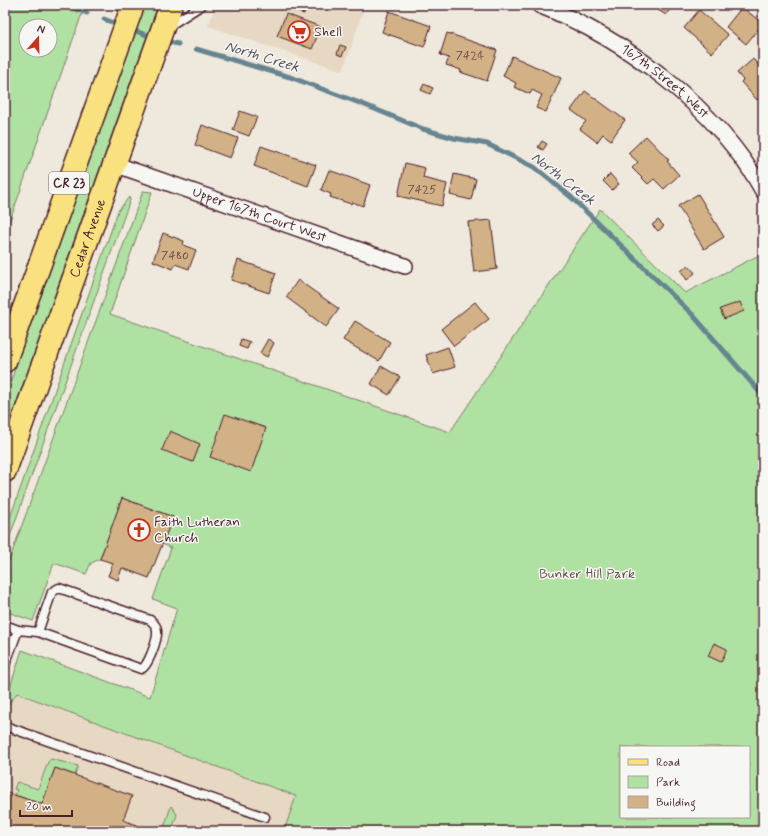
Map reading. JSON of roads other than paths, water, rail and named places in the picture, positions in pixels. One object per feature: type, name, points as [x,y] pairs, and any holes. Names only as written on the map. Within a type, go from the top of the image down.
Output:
[{"type":"main road","name":"CR 23","points":[[5,361],[133,5]]},
{"type":"main road","name":"Cedar Avenue","points":[[5,471],[171,5]]},
{"type":"street","name":"167th Street West","points":[[538,5],[569,17],[624,48],[680,90],[724,134],[763,191]]},
{"type":"street","name":"Upper 167th Court West","points":[[114,164],[405,266]]},
{"type":"lane","points":[[163,30],[202,5]]},
{"type":"lane","points":[[5,625],[18,630],[38,632],[141,669],[147,665],[158,633],[154,624],[150,620],[59,588],[52,592],[38,632]]},
{"type":"lane","points":[[5,666],[18,630]]},
{"type":"lane","points":[[5,726],[265,817]]},
{"type":"waterway","name":"North Creek","points":[[63,5],[87,13]]},
{"type":"waterway","name":"North Creek","points":[[104,19],[114,23]]},
{"type":"waterway","name":"North Creek","points":[[133,30],[149,36]]},
{"type":"waterway","name":"North Creek","points":[[169,42],[178,44]]},
{"type":"waterway","name":"North Creek","points":[[196,49],[290,77],[365,105],[423,129],[454,138],[487,144],[534,167],[571,197],[692,314],[763,396]]},
{"type":"place","name":"Shell","points":[[299,32]]},
{"type":"place","name":"Faith Lutheran Church","points":[[139,530]]},
{"type":"park label","name":"Bunker Hill Park","points":[[587,574]]}]
